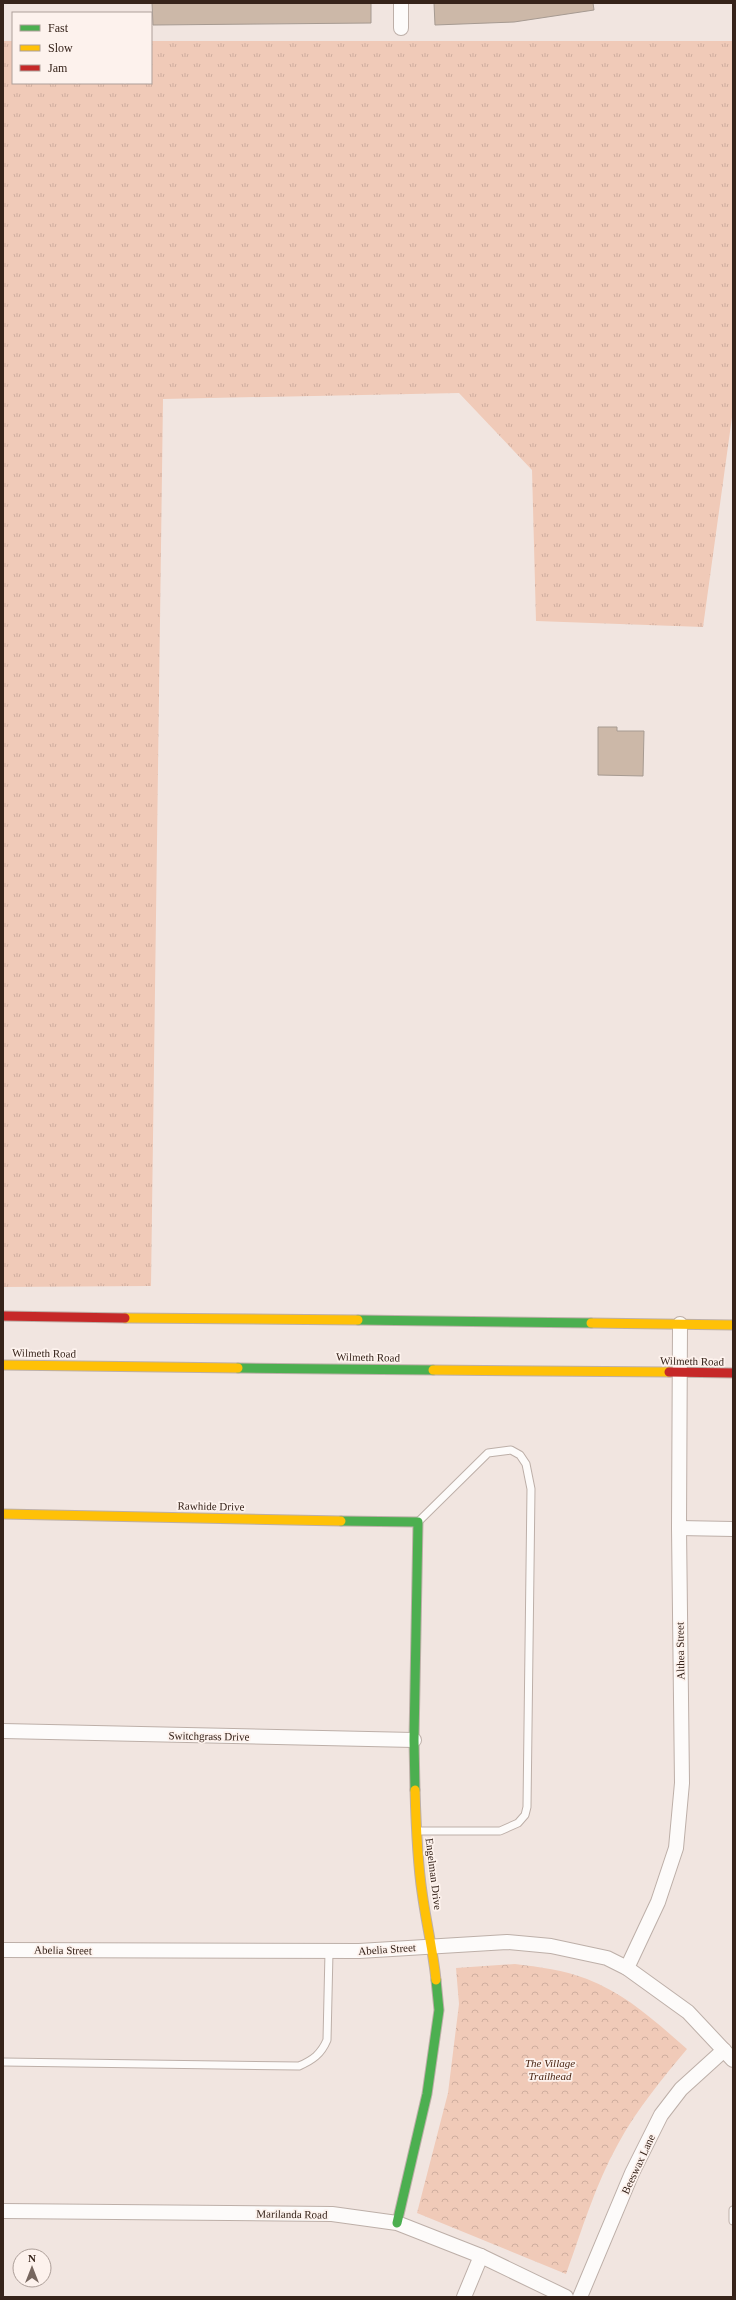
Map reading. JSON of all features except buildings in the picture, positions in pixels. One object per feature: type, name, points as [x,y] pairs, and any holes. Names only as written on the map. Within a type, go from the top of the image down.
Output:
[{"type":"street","points":[[401,3],[401,28]]},
{"type":"street","points":[[3,1316],[733,1325]]},
{"type":"street","name":"Althea Street","points":[[627,1968],[658,1902],[676,1848],[682,1783],[679,1528],[680,1324]]},
{"type":"street","name":"Wilmeth Road","points":[[3,1365],[733,1373]]},
{"type":"street","name":"Rawhide Drive","points":[[3,1514],[418,1522]]},
{"type":"street","name":"Engelman Drive","points":[[397,2223],[427,2094],[439,2010],[432,1946],[422,1892],[416,1831],[414,1740],[418,1522]]},
{"type":"street","points":[[679,1528],[733,1529]]},
{"type":"street","name":"Switchgrass Drive","points":[[3,1731],[414,1740]]},
{"type":"street","name":"Abelia Street","points":[[3,1950],[329,1952],[507,1942],[552,1946],[607,1958],[627,1968],[688,2012],[729,2055]]},
{"type":"street","name":"Beeswax Lane","points":[[580,2297],[632,2173],[662,2115],[681,2089],[729,2055]]},
{"type":"street","name":"Marilanda Road","points":[[3,2211],[332,2214],[397,2223],[481,2256],[566,2297]]},
{"type":"street","points":[[464,2297],[481,2256]]},
{"type":"lane","points":[[416,1831],[500,1831],[518,1823],[525,1816],[527,1807],[531,1489],[526,1464],[520,1455],[511,1450],[488,1453],[418,1522]]},
{"type":"lane","points":[[3,2062],[299,2066],[316,2057],[327,2040],[329,1952]]},
{"type":"lane","points":[[733,2210],[733,2221]]},
{"type":"green space","points":[[3,41],[12,41],[12,84],[152,84],[152,41],[733,41],[733,410],[703,627],[536,621],[532,470],[459,393],[163,399],[151,1286],[3,1287]]},
{"type":"green space","name":"The Village Trailhead","points":[[515,1964],[569,1973],[601,1985],[628,2001],[687,2049],[642,2106],[618,2144],[602,2175],[566,2274],[417,2213],[448,2093],[459,2004],[456,1968]]},
{"type":"traffic: fast","points":[[358,1320],[591,1323]]},
{"type":"traffic: fast","points":[[238,1368],[433,1370]]},
{"type":"traffic: fast","points":[[341,1521],[418,1522],[414,1740],[415,1790]]},
{"type":"traffic: fast","points":[[397,2223],[427,2094],[439,2010],[436,1980]]},
{"type":"traffic: slow","points":[[125,1318],[358,1320]]},
{"type":"traffic: slow","points":[[591,1323],[733,1325]]},
{"type":"traffic: slow","points":[[3,1365],[238,1368]]},
{"type":"traffic: slow","points":[[433,1370],[669,1372]]},
{"type":"traffic: slow","points":[[3,1514],[341,1521]]},
{"type":"traffic: slow","points":[[415,1790],[420,1879],[436,1980]]},
{"type":"traffic: jam","points":[[3,1316],[125,1318]]},
{"type":"traffic: jam","points":[[669,1372],[733,1373]]}]
